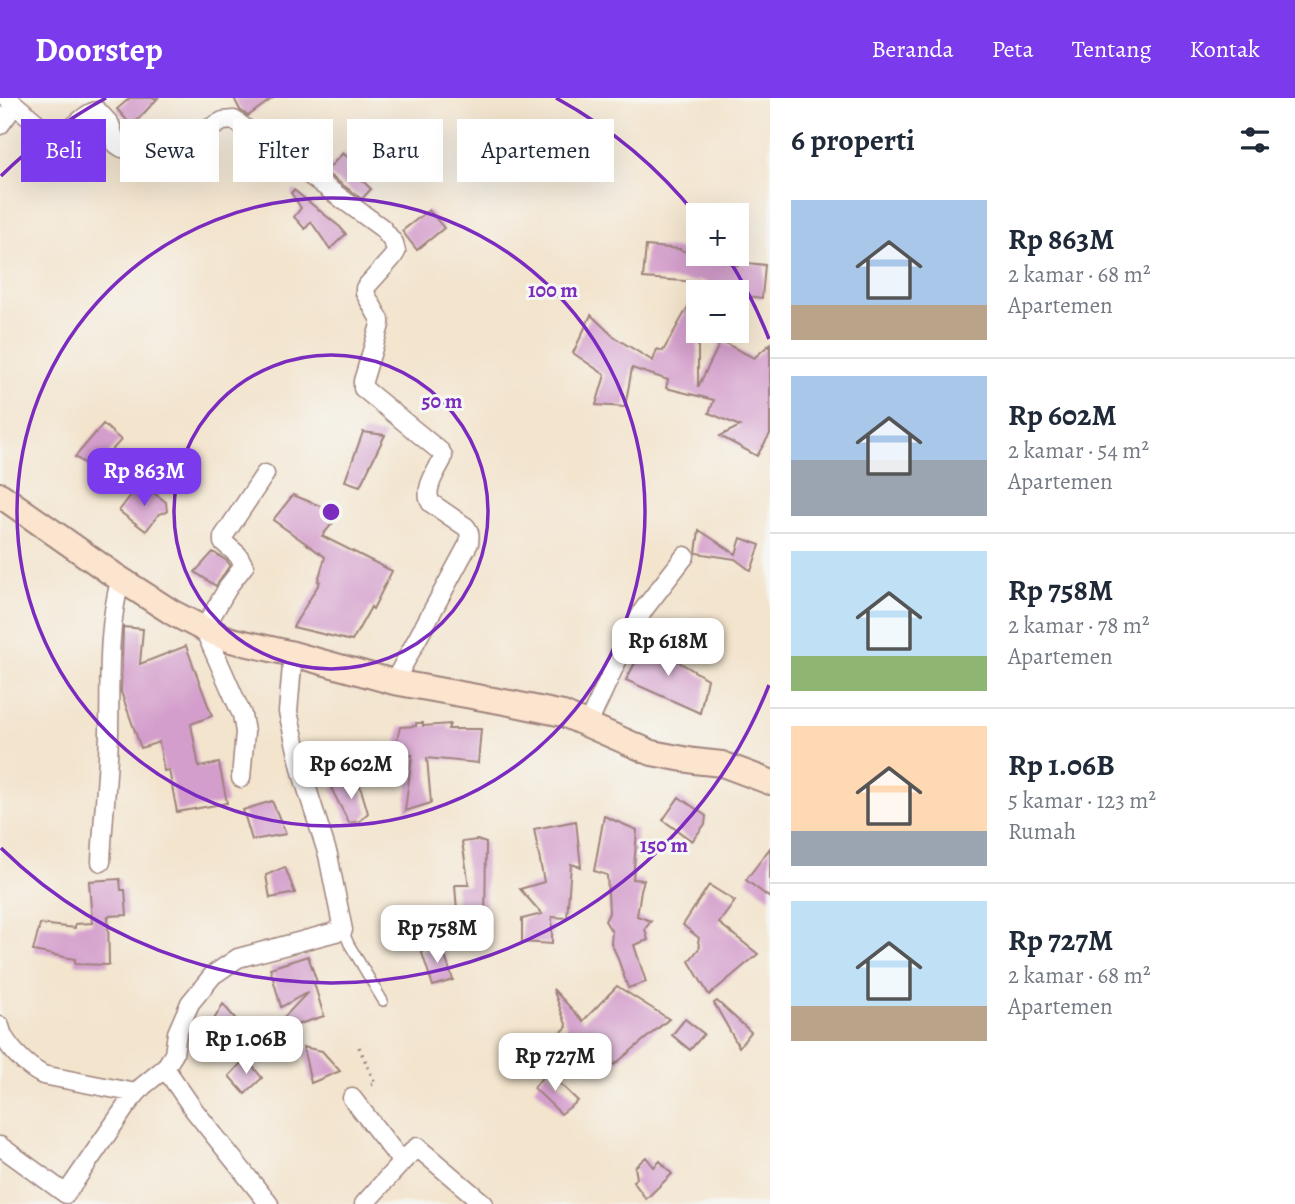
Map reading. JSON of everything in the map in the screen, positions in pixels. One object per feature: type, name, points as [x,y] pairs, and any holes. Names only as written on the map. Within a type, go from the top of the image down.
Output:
[{"type":"street","points":[[0,125],[10,102],[57,137],[68,132],[90,112],[98,111],[110,124],[116,144],[122,148],[141,135],[173,148],[223,121],[234,120],[382,228],[394,243],[396,252],[365,288],[380,325],[363,388],[441,452],[442,460],[428,492],[428,500],[470,532],[468,543],[394,682]]},
{"type":"street","points":[[204,629],[230,584],[244,566],[238,555],[223,542],[223,537],[265,474]]},
{"type":"street","points":[[0,495],[173,613],[231,640],[394,682],[563,714],[652,753],[722,764],[770,782]]},
{"type":"street","points":[[588,724],[644,609],[685,556]]},
{"type":"street","points":[[100,862],[109,733],[109,647],[114,604],[120,581],[114,575]]},
{"type":"street","points":[[204,629],[242,715],[245,732],[241,778]]},
{"type":"street","points":[[0,1146],[64,1199],[136,1093],[165,1068],[174,1054],[177,1033],[190,1003],[214,975],[238,958],[343,930],[328,855],[303,776],[288,712],[293,654]]},
{"type":"street","points":[[0,1026],[5,1040],[35,1071],[136,1093]]},
{"type":"street","points":[[165,1068],[194,1111],[270,1204]]},
{"type":"street","points":[[352,1098],[401,1162]]},
{"type":"street","points":[[364,1204],[417,1147],[484,1204]]},
{"type":"lane","points":[[343,930],[383,1001]]},
{"type":"path","points":[[352,1098],[375,1083],[359,1047]]},
{"type":"building","points":[[130,98],[158,98],[138,119],[126,119],[117,109]]},
{"type":"building","points":[[234,98],[273,98],[248,116],[240,110]]},
{"type":"building","points":[[343,153],[347,157],[347,182],[364,182],[371,189],[362,199],[333,178],[333,164]]},
{"type":"building","points":[[294,190],[346,234],[330,249],[311,222],[305,229],[294,217],[301,208],[291,193]]},
{"type":"building","points":[[429,210],[444,228],[417,250],[402,231]]},
{"type":"building","points":[[646,246],[686,252],[686,266],[765,265],[762,298],[749,296],[749,280],[686,281],[643,278]]},
{"type":"building","points":[[686,310],[686,343],[698,343],[698,387],[720,343],[754,358],[770,344],[770,434],[757,456],[720,436],[740,426],[709,413],[714,400],[666,388],[668,380],[632,368],[625,407],[596,405],[605,375],[573,353],[591,315],[614,337],[653,361],[657,349],[663,351]]},
{"type":"building","points":[[103,424],[121,440],[94,470],[75,457]]},
{"type":"building","points":[[363,432],[385,435],[360,486],[345,481]]},
{"type":"building","points":[[146,487],[166,502],[167,512],[159,514],[146,531],[119,511],[134,491]]},
{"type":"building","points":[[293,495],[340,514],[322,536],[392,571],[373,609],[371,607],[352,641],[293,627],[320,582],[318,581],[325,557],[273,520]]},
{"type":"building","points":[[699,530],[736,554],[741,538],[760,545],[751,571],[735,559],[696,553]]},
{"type":"building","points":[[213,552],[230,565],[216,586],[195,572]]},
{"type":"building","points":[[123,627],[143,629],[140,664],[186,646],[212,716],[191,724],[199,767],[219,763],[227,803],[177,812],[169,770],[164,771],[159,742],[141,748],[121,692]]},
{"type":"building","points":[[646,642],[707,679],[700,713],[626,680]]},
{"type":"building","points":[[416,723],[423,723],[423,726],[450,724],[448,729],[481,729],[478,763],[427,758],[431,803],[405,811],[412,755],[394,754],[400,727],[416,726]]},
{"type":"building","points":[[358,779],[368,813],[360,821],[349,823],[331,788]]},
{"type":"building","points":[[679,797],[706,816],[705,824],[692,841],[663,820]]},
{"type":"building","points":[[272,801],[286,834],[252,840],[243,810]]},
{"type":"building","points":[[604,816],[637,830],[633,879],[644,880],[637,916],[651,921],[645,929],[648,940],[634,945],[646,982],[628,988],[611,943],[612,932],[605,921],[609,913],[607,875],[594,871]]},
{"type":"building","points":[[576,821],[581,867],[571,864],[567,918],[552,917],[552,944],[522,942],[522,919],[542,914],[520,889],[544,882],[534,829]]},
{"type":"building","points":[[477,840],[486,843],[485,927],[476,927],[474,913],[457,911],[455,885],[469,885],[462,842]]},
{"type":"building","points":[[770,848],[770,898],[746,880]]},
{"type":"building","points":[[285,867],[295,893],[270,898],[266,875]]},
{"type":"building","points":[[120,879],[121,890],[125,890],[127,915],[108,916],[109,965],[75,964],[75,959],[33,951],[40,924],[75,928],[75,924],[92,923],[89,881]]},
{"type":"building","points":[[709,885],[735,901],[719,923],[758,954],[709,995],[689,961],[700,947],[699,938],[683,925]]},
{"type":"building","points":[[441,944],[453,980],[433,986],[421,950]]},
{"type":"building","points":[[308,956],[324,1016],[268,1034],[308,992],[281,1007],[270,968]]},
{"type":"building","points":[[617,986],[669,1019],[614,1065],[580,1039],[566,1052],[554,1039],[567,1027],[553,989],[583,1021]]},
{"type":"building","points":[[717,1001],[751,1032],[739,1047],[714,1003]]},
{"type":"building","points":[[223,1004],[243,1028],[229,1036],[212,1023]]},
{"type":"building","points":[[685,1019],[704,1034],[690,1050],[672,1035]]},
{"type":"building","points":[[303,1047],[322,1051],[340,1071],[311,1083]]},
{"type":"building","points":[[246,1058],[262,1078],[245,1094],[229,1076]]},
{"type":"building","points":[[547,1071],[578,1101],[561,1114],[534,1088]]},
{"type":"building","points":[[646,1157],[654,1167],[660,1161],[672,1174],[646,1199],[633,1181],[637,1178],[635,1167]]}]
